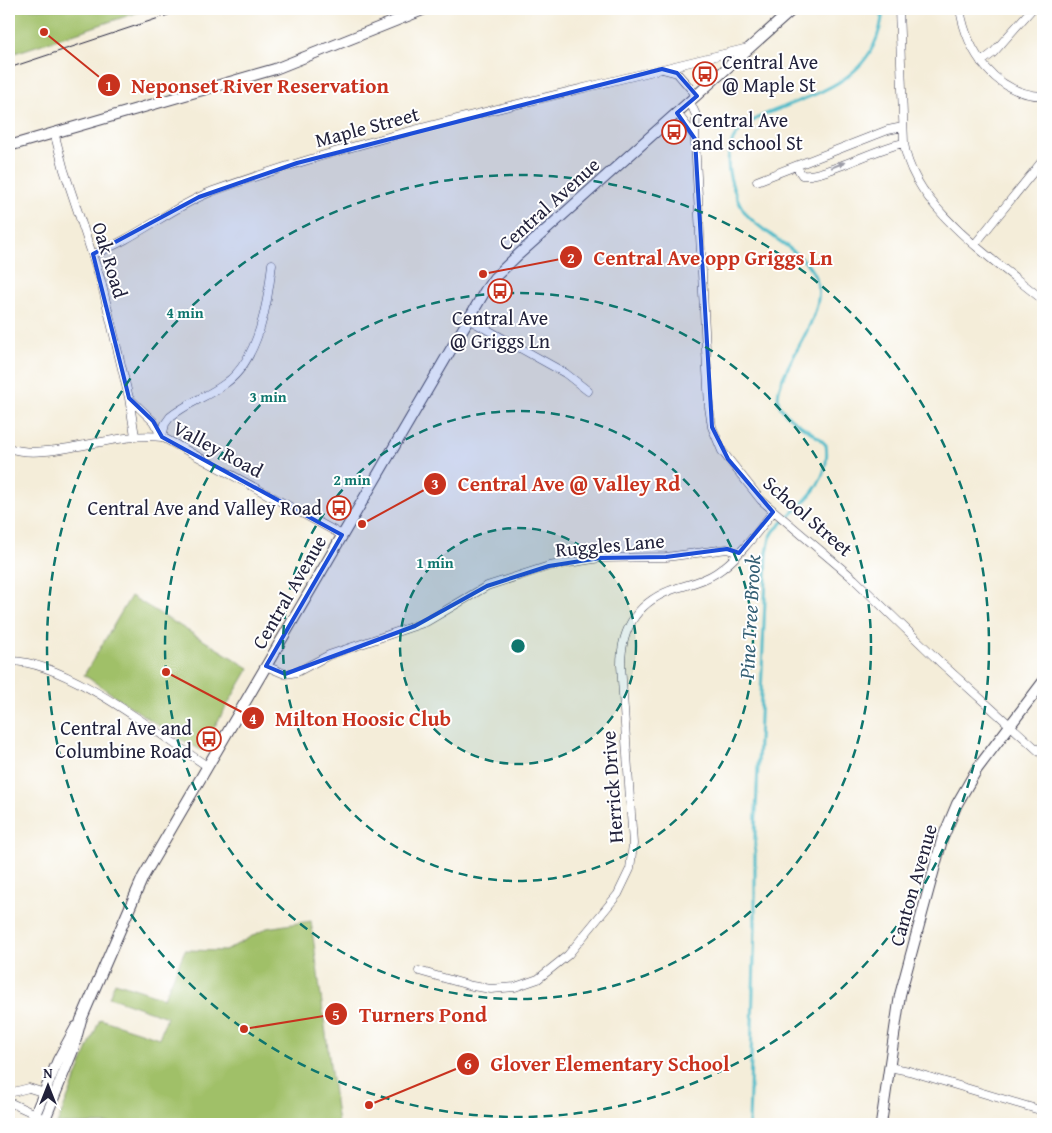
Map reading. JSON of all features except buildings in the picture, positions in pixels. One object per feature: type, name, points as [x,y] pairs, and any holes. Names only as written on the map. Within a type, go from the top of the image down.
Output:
[{"type":"street","points":[[9,146],[275,69],[425,9]]},
{"type":"street","name":"Central Avenue","points":[[44,1121],[73,1050],[81,1020],[139,884],[468,319],[499,273],[793,9]]},
{"type":"street","points":[[900,9],[903,127],[904,144],[909,165],[923,193],[942,214],[1043,300]]},
{"type":"street","points":[[960,9],[968,42],[991,74],[1010,87],[1043,96]]},
{"type":"street","points":[[981,62],[994,52],[1032,9]]},
{"type":"street","name":"Maple Street","points":[[93,254],[120,242],[199,197],[283,168],[495,110],[750,48]]},
{"type":"street","points":[[662,69],[677,73],[693,99]]},
{"type":"street","name":"School Street","points":[[693,99],[696,115],[712,427],[728,459],[775,513],[854,579],[942,664],[1043,755]]},
{"type":"street","points":[[677,113],[696,138]]},
{"type":"street","points":[[757,181],[888,130],[903,127]]},
{"type":"street","name":"Oak Road","points":[[54,132],[64,170],[93,254],[129,398],[135,436]]},
{"type":"street","points":[[796,166],[802,174],[814,175],[880,149],[904,144]]},
{"type":"street","points":[[976,244],[1043,160]]},
{"type":"street","points":[[162,437],[165,424],[170,417],[226,383],[242,366],[262,320],[272,264]]},
{"type":"street","points":[[468,319],[565,373],[588,391]]},
{"type":"street","points":[[129,398],[153,421],[162,437]]},
{"type":"street","name":"Valley Road","points":[[9,450],[40,452],[135,436],[162,437],[342,535]]},
{"type":"street","name":"Herrick Drive","points":[[419,971],[482,988],[507,988],[531,982],[561,962],[618,894],[630,870],[633,844],[621,665],[622,646],[626,630],[633,617],[650,601],[670,591],[713,575],[739,553],[775,513]]},
{"type":"street","name":"Ruggles Lane","points":[[266,666],[285,674],[297,672],[328,655],[415,626],[487,586],[548,566],[600,558],[666,557],[727,549],[739,553]]},
{"type":"street","points":[[9,661],[36,664],[78,682],[206,766]]},
{"type":"street","name":"Canton Avenue","points":[[881,1124],[900,995],[942,840],[970,779],[1043,682]]},
{"type":"street","name":"Central Avenue","points":[[31,1124],[65,1046],[81,1020]]},
{"type":"street","points":[[889,1067],[1043,1111]]},
{"type":"street","points":[[9,1093],[27,1088],[54,1097]]},
{"type":"street","points":[[9,1102],[35,1114],[44,1121]]},
{"type":"highlighted area","points":[[662,69],[677,73],[697,96],[677,113],[695,139],[712,427],[728,459],[773,512],[739,553],[727,549],[666,557],[600,558],[549,566],[487,586],[415,626],[285,674],[266,666],[342,535],[162,437],[153,421],[129,398],[93,254],[199,197],[297,163]]},
{"type":"green space","points":[[9,9],[148,9],[9,55]]},
{"type":"green space","points":[[131,596],[249,668],[201,750],[171,734],[84,675]]},
{"type":"green space","points":[[311,921],[338,1124],[57,1124],[100,1019],[159,1038],[167,1017],[109,997],[115,982],[164,998],[185,950],[225,951],[267,928]]},
{"type":"waterway","name":"Pine Tree Brook","points":[[749,1124],[755,926],[755,835],[767,553],[770,538],[774,531],[803,503],[819,483],[827,459],[826,445],[821,439],[784,412],[780,406],[778,395],[781,382],[813,317],[818,301],[818,286],[814,274],[807,264],[744,212],[730,178],[728,157],[733,140],[746,125],[764,115],[832,86],[848,76],[861,64],[872,50],[879,31],[883,9]]},
{"type":"tram line","points":[[9,68],[186,9]]},
{"type":"place","name":"Neponset River Reservation","points":[[44,32]]},
{"type":"place","name":"Central Ave @ Maple St","points":[[705,74]]},
{"type":"place","name":"Central Ave and school St","points":[[674,132]]},
{"type":"place","name":"Central Ave opp Griggs Ln","points":[[483,274]]},
{"type":"place","name":"Central Ave @ Griggs Ln","points":[[500,291]]},
{"type":"place","name":"Central Ave and Valley Road","points":[[339,508]]},
{"type":"place","name":"Central Ave @ Valley Rd","points":[[362,524]]},
{"type":"place","name":"Milton Hoosic Club","points":[[166,672]]},
{"type":"place","name":"Central Ave and Columbine Road","points":[[209,739]]},
{"type":"place","name":"Turners Pond","points":[[244,1029]]},
{"type":"place","name":"Glover Elementary School","points":[[369,1105]]}]
